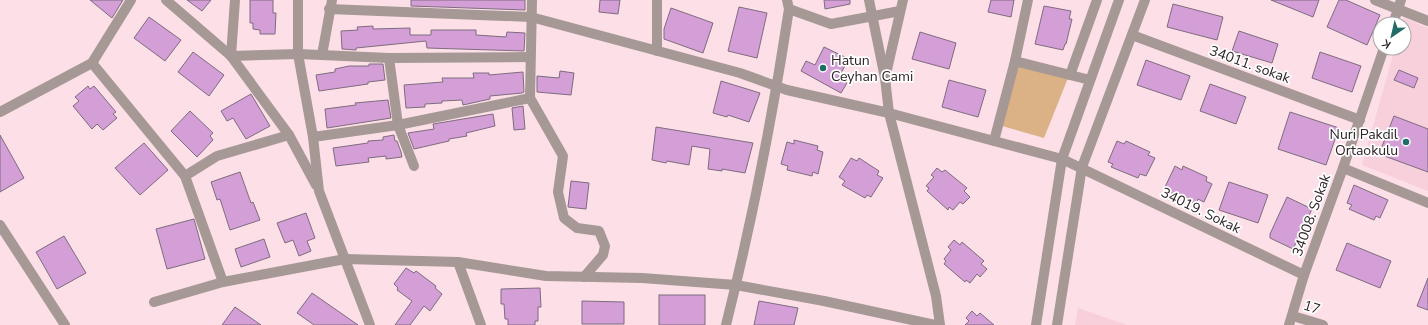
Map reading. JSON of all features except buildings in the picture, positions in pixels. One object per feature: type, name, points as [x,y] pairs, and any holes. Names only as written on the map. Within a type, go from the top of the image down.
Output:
[{"type":"street","points":[[0,112],[92,63],[132,0]]},
{"type":"street","points":[[166,0],[231,56],[289,136],[319,191],[370,325]]},
{"type":"street","points":[[231,56],[235,0]]},
{"type":"street","points":[[298,0],[298,54],[313,137],[319,191]]},
{"type":"street","points":[[532,0],[530,98],[563,156],[558,192],[564,218],[577,228],[599,231],[605,246],[603,255],[584,277]]},
{"type":"street","points":[[657,0],[657,51]]},
{"type":"street","points":[[869,0],[885,78],[889,113],[936,296],[940,325]]},
{"type":"street","points":[[885,78],[903,0]]},
{"type":"street","points":[[994,141],[1015,61],[1028,0]]},
{"type":"street","points":[[1070,75],[1097,0]]},
{"type":"street","points":[[1036,325],[1062,158],[1119,0]]},
{"type":"street","points":[[1057,325],[1084,168],[1145,0]]},
{"type":"street","points":[[1375,0],[1399,5],[1428,21]]},
{"type":"street","points":[[322,55],[331,4]]},
{"type":"street","name":"34019. Sokak","points":[[331,4],[531,17],[740,73],[777,86],[889,113],[1062,158],[1304,275]]},
{"type":"street","points":[[726,325],[736,285],[777,86],[788,4],[831,24],[900,11]]},
{"type":"street","points":[[1395,16],[1399,5]]},
{"type":"street","name":"34011. sokak","points":[[1132,35],[1360,120]]},
{"type":"street","points":[[231,56],[298,54],[389,58],[530,57]]},
{"type":"street","name":"34008. Sokak","points":[[1291,320],[1304,275],[1381,56]]},
{"type":"street","points":[[389,58],[398,125],[414,166]]},
{"type":"street","points":[[1015,61],[1090,80]]},
{"type":"street","points":[[92,63],[185,176],[223,282]]},
{"type":"street","points":[[313,137],[398,125],[530,98]]},
{"type":"street","points":[[185,176],[217,156],[289,136]]},
{"type":"street","points":[[1343,168],[1428,203]]},
{"type":"street","points":[[0,225],[65,325]]},
{"type":"street","points":[[154,302],[223,282],[345,259],[458,262],[546,276],[642,278],[736,285],[824,301],[935,325]]},
{"type":"street","points":[[458,262],[481,325]]},
{"type":"street","name":"17","points":[[1291,320],[1323,325]]},
{"type":"shaded area","points":[[1412,21],[1428,28],[1428,191],[1362,165],[1393,56],[1412,56]]},
{"type":"shaded area","points":[[1018,64],[1068,78],[1044,138],[1002,126]]},
{"type":"shaded area","points":[[1078,308],[1127,325],[1075,325]]},
{"type":"place","name":"Hatun Ceyhan Cami","points":[[823,68]]},
{"type":"place","name":"Nuri Pakdil Ortaokulu","points":[[1406,142]]}]
